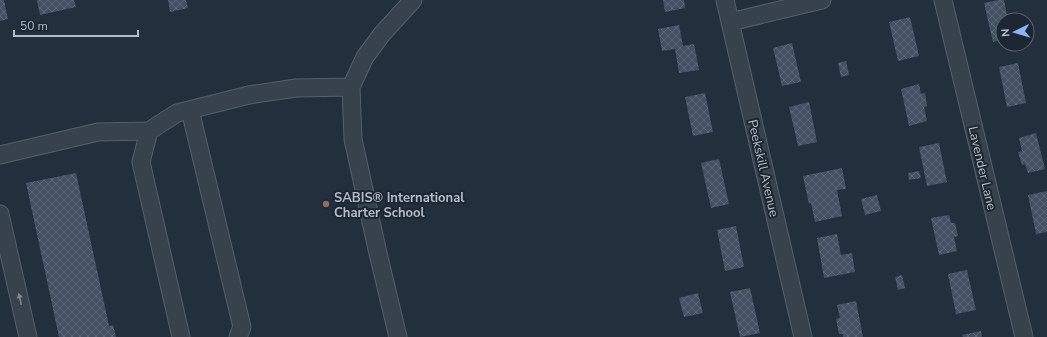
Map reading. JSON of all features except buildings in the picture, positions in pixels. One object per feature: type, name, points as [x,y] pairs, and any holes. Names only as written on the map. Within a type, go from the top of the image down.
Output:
[{"type":"street","name":"Peekskill Avenue","points":[[725,0],[803,337]]},
{"type":"street","points":[[730,22],[822,0]]},
{"type":"street","name":"Lavender Lane","points":[[943,0],[1024,337]]},
{"type":"street","points":[[398,337],[353,139],[350,87],[365,57],[382,34],[408,6]]},
{"type":"street","points":[[0,155],[98,132],[148,131],[177,113],[249,95],[296,88],[350,87]]},
{"type":"street","points":[[190,110],[242,327],[238,337]]},
{"type":"street","points":[[148,131],[141,162],[182,337]]},
{"type":"street","points":[[0,214],[28,337]]},
{"type":"place","name":"SABIS® International Charter School","points":[[326,204]]}]
